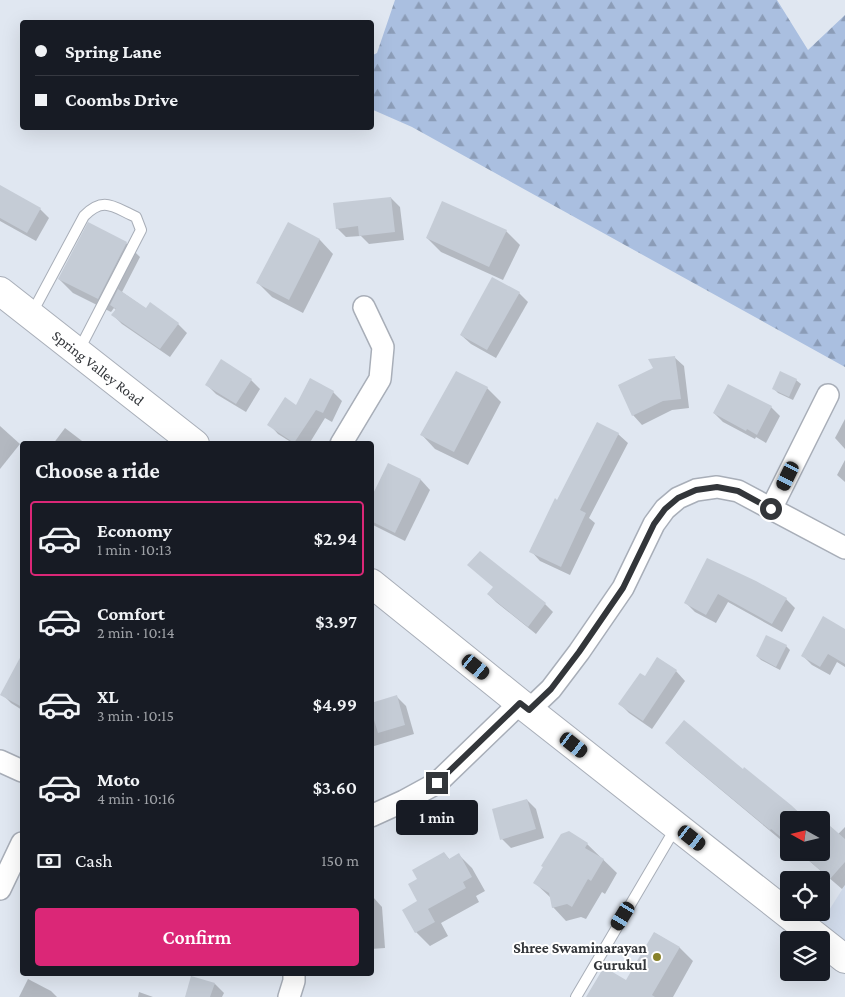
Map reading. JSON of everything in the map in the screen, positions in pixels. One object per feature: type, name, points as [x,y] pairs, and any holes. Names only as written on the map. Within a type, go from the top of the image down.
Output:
[{"type":"street","name":"Spring Valley Road","points":[[0,291],[191,441]]},
{"type":"street","points":[[343,441],[380,379],[383,347],[364,308]]},
{"type":"street","points":[[771,509],[828,395]]},
{"type":"street","points":[[374,814],[437,783],[525,706],[551,689],[623,588],[654,524],[665,509],[678,498],[696,490],[717,487],[738,491],[845,548]]},
{"type":"street","points":[[374,584],[845,959]]},
{"type":"street","points":[[0,761],[20,770]]},
{"type":"street","points":[[0,889],[20,848]]},
{"type":"street","points":[[289,997],[294,976]]},
{"type":"lane","points":[[30,316],[84,216],[90,210],[101,204],[108,205],[136,217],[142,230],[78,353]]},
{"type":"lane","points":[[576,997],[677,826]]},
{"type":"shaded area","points":[[845,885],[845,959],[830,947],[830,931],[816,931],[822,921],[830,921],[830,909]]},
{"type":"green space","points":[[395,0],[777,0],[808,50],[845,15],[845,367],[412,127],[374,110],[374,54],[377,53]]},
{"type":"building","points":[[0,185],[41,208],[27,233],[0,218]]},
{"type":"building","points":[[391,197],[395,232],[359,236],[358,226],[336,229],[333,203]]},
{"type":"building","points":[[442,201],[507,230],[489,267],[426,238]]},
{"type":"building","points":[[88,222],[127,242],[98,299],[58,279]]},
{"type":"building","points":[[288,222],[320,239],[289,300],[256,283]]},
{"type":"building","points":[[492,277],[520,292],[487,350],[460,335]]},
{"type":"building","points":[[118,289],[146,308],[150,302],[179,323],[160,349],[111,315],[116,309],[110,305]]},
{"type":"building","points":[[675,356],[681,399],[663,401],[632,416],[618,385],[653,368],[648,359]]},
{"type":"building","points":[[221,359],[252,379],[236,404],[205,385]]},
{"type":"building","points":[[456,371],[488,387],[454,452],[420,435]]},
{"type":"building","points":[[780,371],[797,379],[789,397],[772,389]]},
{"type":"building","points":[[310,378],[334,391],[323,413],[316,410],[295,441],[291,441],[267,425],[285,397],[296,405]]},
{"type":"building","points":[[728,384],[772,406],[757,435],[713,413]]},
{"type":"building","points":[[597,422],[619,433],[580,510],[586,513],[561,567],[529,552],[555,498],[557,500]]},
{"type":"building","points":[[388,463],[421,479],[395,533],[374,522],[374,492]]},
{"type":"building","points":[[480,551],[546,603],[528,627],[487,594],[493,587],[467,565]]},
{"type":"building","points":[[707,558],[787,598],[772,624],[718,594],[706,615],[684,603]]},
{"type":"building","points":[[823,616],[845,629],[845,664],[828,654],[820,667],[801,656]]},
{"type":"building","points":[[766,635],[787,645],[776,667],[756,656]]},
{"type":"building","points":[[657,657],[677,670],[643,721],[618,704],[640,673],[645,676]]},
{"type":"building","points":[[20,658],[20,706],[0,695]]},
{"type":"building","points":[[397,695],[405,725],[378,733],[374,720],[374,702]]},
{"type":"building","points":[[684,720],[797,811],[780,811],[780,836],[665,743]]},
{"type":"building","points":[[527,799],[536,829],[500,840],[492,809]]},
{"type":"building","points":[[830,826],[845,839],[845,862],[830,879],[830,871],[821,871],[809,861],[830,861]]},
{"type":"building","points":[[569,831],[588,843],[585,848],[604,859],[591,881],[588,879],[572,907],[567,904],[552,908],[549,893],[533,883],[561,834]]},
{"type":"building","points":[[444,852],[449,859],[459,853],[472,877],[463,882],[466,888],[428,909],[435,922],[415,933],[402,910],[417,901],[408,884],[417,879],[412,870]]},
{"type":"building","name":"Shree Swaminarayan Gurukul","points":[[654,932],[680,947],[652,995],[655,997],[586,997],[604,967],[626,980]]},
{"type":"building","points":[[191,976],[215,983],[210,997],[185,997]]},
{"type":"place","name":"Shree Swaminarayan Gurukul","points":[[657,957]]},
{"type":"route","points":[[437,783],[520,703],[529,710],[551,689],[623,588],[654,524],[665,509],[678,498],[696,490],[717,487],[738,491],[771,509]]}]
